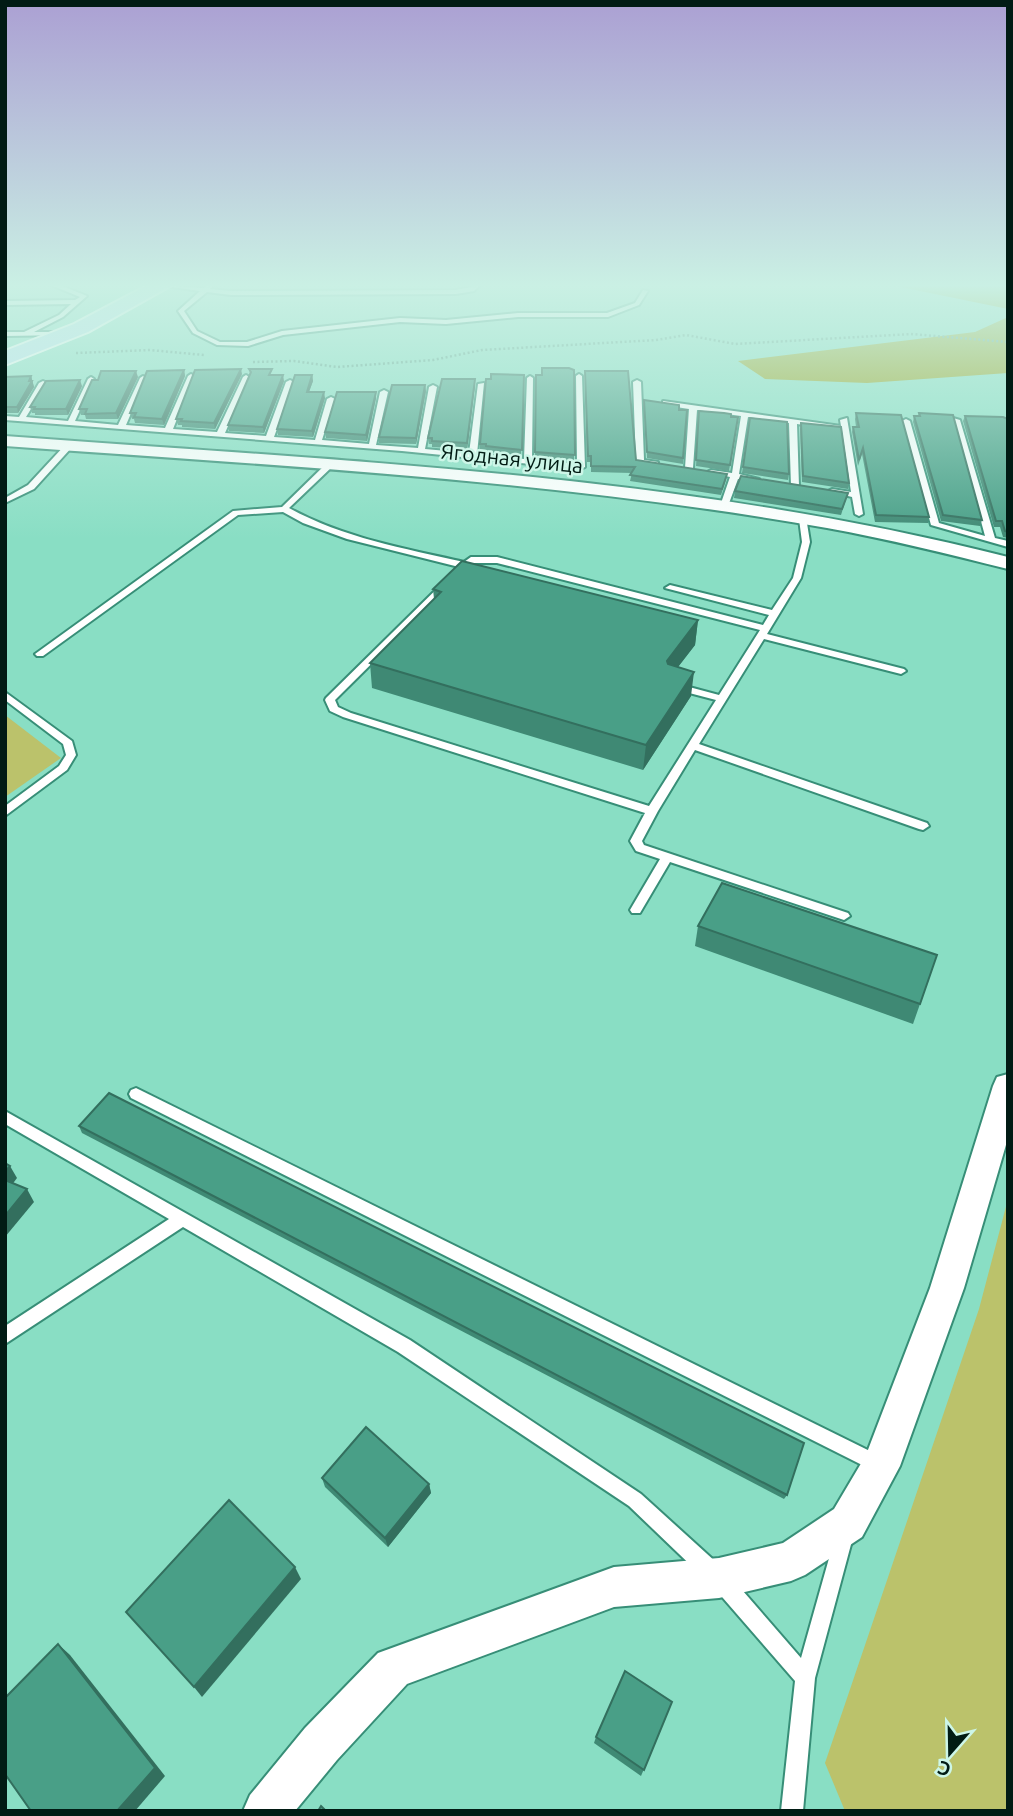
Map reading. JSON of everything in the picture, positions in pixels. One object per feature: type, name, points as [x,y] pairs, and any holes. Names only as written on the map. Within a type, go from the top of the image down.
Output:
[{"type":"street","name":"Ягодная улица","points":[[5,441],[398,470],[724,506],[946,546],[1008,563]]},
{"type":"street","points":[[267,1811],[321,1744],[393,1668],[614,1587],[719,1578],[791,1561],[848,1524],[881,1466],[947,1288],[1008,1087]]},
{"type":"lane","points":[[168,431],[191,376]]},
{"type":"lane","points":[[5,418],[372,446],[581,467],[579,376]]},
{"type":"lane","points":[[220,435],[246,377]]},
{"type":"lane","points":[[121,427],[143,378]]},
{"type":"lane","points":[[528,462],[530,378]]},
{"type":"lane","points":[[71,423],[91,379]]},
{"type":"lane","points":[[269,439],[290,382]]},
{"type":"lane","points":[[637,382],[640,463],[664,465]]},
{"type":"lane","points":[[21,419],[43,383]]},
{"type":"lane","points":[[473,456],[482,384]]},
{"type":"lane","points":[[421,451],[433,387]]},
{"type":"lane","points":[[372,446],[384,392]]},
{"type":"lane","points":[[318,442],[331,399]]},
{"type":"lane","points":[[637,399],[648,401]]},
{"type":"lane","points":[[659,402],[744,417],[845,429]]},
{"type":"lane","points":[[689,468],[692,408]]},
{"type":"lane","points":[[724,506],[735,476],[744,417]]},
{"type":"lane","points":[[844,420],[859,514]]},
{"type":"lane","points":[[956,420],[990,540]]},
{"type":"lane","points":[[906,421],[935,525],[1008,544]]},
{"type":"lane","points":[[793,423],[796,486]]},
{"type":"lane","points":[[5,501],[31,486],[69,446]]},
{"type":"lane","points":[[398,470],[402,449]]},
{"type":"lane","points":[[284,509],[330,465]]},
{"type":"lane","points":[[677,467],[759,480]]},
{"type":"lane","points":[[783,484],[807,488]]},
{"type":"lane","points":[[820,489],[856,495]]},
{"type":"lane","points":[[40,654],[236,513],[284,509],[314,526],[353,540],[463,565]]},
{"type":"lane","points":[[803,519],[806,542],[797,578],[636,841],[640,848],[666,858],[844,916]]},
{"type":"lane","points":[[652,811],[334,709],[330,700],[338,689],[471,560],[497,560],[901,671]]},
{"type":"lane","points":[[670,587],[775,614]]},
{"type":"lane","points":[[672,686],[722,699]]},
{"type":"lane","points":[[5,695],[68,743],[71,755],[63,768],[5,812]]},
{"type":"lane","points":[[693,746],[923,825]]},
{"type":"lane","points":[[636,910],[666,858]]},
{"type":"lane","points":[[136,1094],[881,1466]]},
{"type":"lane","points":[[5,1117],[404,1346],[635,1500],[719,1578],[805,1678]]},
{"type":"lane","points":[[5,1336],[183,1219]]},
{"type":"lane","points":[[792,1811],[805,1678],[848,1524]]},
{"type":"green space","points":[[5,715],[61,758],[5,797]]},
{"type":"green space","points":[[1008,1199],[1008,1811],[845,1811],[825,1763],[979,1309]]},
{"type":"shaded area","points":[[751,370],[1008,370],[1008,373],[867,383],[765,379]]},
{"type":"building","points":[[184,370],[162,419],[134,417],[136,413],[130,413],[147,371]]},
{"type":"building","points":[[195,370],[241,370],[214,423],[176,419]]},
{"type":"building","points":[[249,370],[272,370],[269,375],[283,375],[263,427],[228,425],[251,372]]},
{"type":"building","points":[[542,370],[574,370],[575,455],[535,452],[536,375],[542,375]]},
{"type":"building","points":[[101,371],[136,371],[116,413],[85,414],[87,409],[79,409],[92,380],[98,380]]},
{"type":"building","points":[[585,371],[628,371],[636,460],[727,474],[722,489],[630,475],[635,467],[591,466],[591,456],[588,456]]},
{"type":"building","points":[[491,374],[524,375],[522,450],[480,444],[486,379],[491,379]]},
{"type":"building","points":[[295,375],[312,375],[307,392],[324,392],[312,431],[277,429]]},
{"type":"building","points":[[31,376],[29,381],[32,381],[17,407],[5,407],[5,377]]},
{"type":"building","points":[[442,379],[475,379],[467,443],[432,441],[432,438],[428,438]]},
{"type":"building","points":[[80,380],[66,409],[30,407],[46,381]]},
{"type":"building","points":[[392,385],[425,385],[416,438],[379,437]]},
{"type":"building","points":[[337,392],[376,392],[366,435],[325,432]]},
{"type":"building","points":[[644,400],[679,405],[679,410],[687,410],[683,458],[647,452]]},
{"type":"building","points":[[699,411],[738,417],[730,465],[696,460]]},
{"type":"building","points":[[856,413],[901,415],[929,517],[876,515],[863,448],[859,460],[853,427],[859,427]]},
{"type":"building","points":[[919,413],[953,415],[982,520],[943,515],[914,416],[920,416]]},
{"type":"building","points":[[965,416],[1008,419],[1008,532],[1005,531],[1002,521],[996,521]]},
{"type":"building","points":[[750,418],[787,422],[789,474],[743,467]]},
{"type":"building","points":[[801,423],[841,427],[849,483],[803,476]]},
{"type":"building","points":[[741,476],[848,493],[842,509],[735,491]]},
{"type":"building","points":[[462,561],[698,620],[667,661],[668,664],[694,672],[646,745],[370,663],[441,592],[433,589]]},
{"type":"building","points":[[722,883],[937,955],[920,1004],[698,926]]},
{"type":"building","points":[[109,1093],[804,1443],[787,1495],[79,1126]]},
{"type":"building","points":[[5,1180],[27,1189],[5,1216]]},
{"type":"building","points":[[366,1427],[429,1484],[385,1538],[322,1478]]},
{"type":"building","points":[[229,1500],[295,1567],[194,1687],[126,1612]]},
{"type":"building","points":[[58,1644],[155,1768],[117,1811],[31,1811],[5,1774],[5,1698]]},
{"type":"building","points":[[625,1671],[672,1702],[644,1770],[596,1737]]}]
